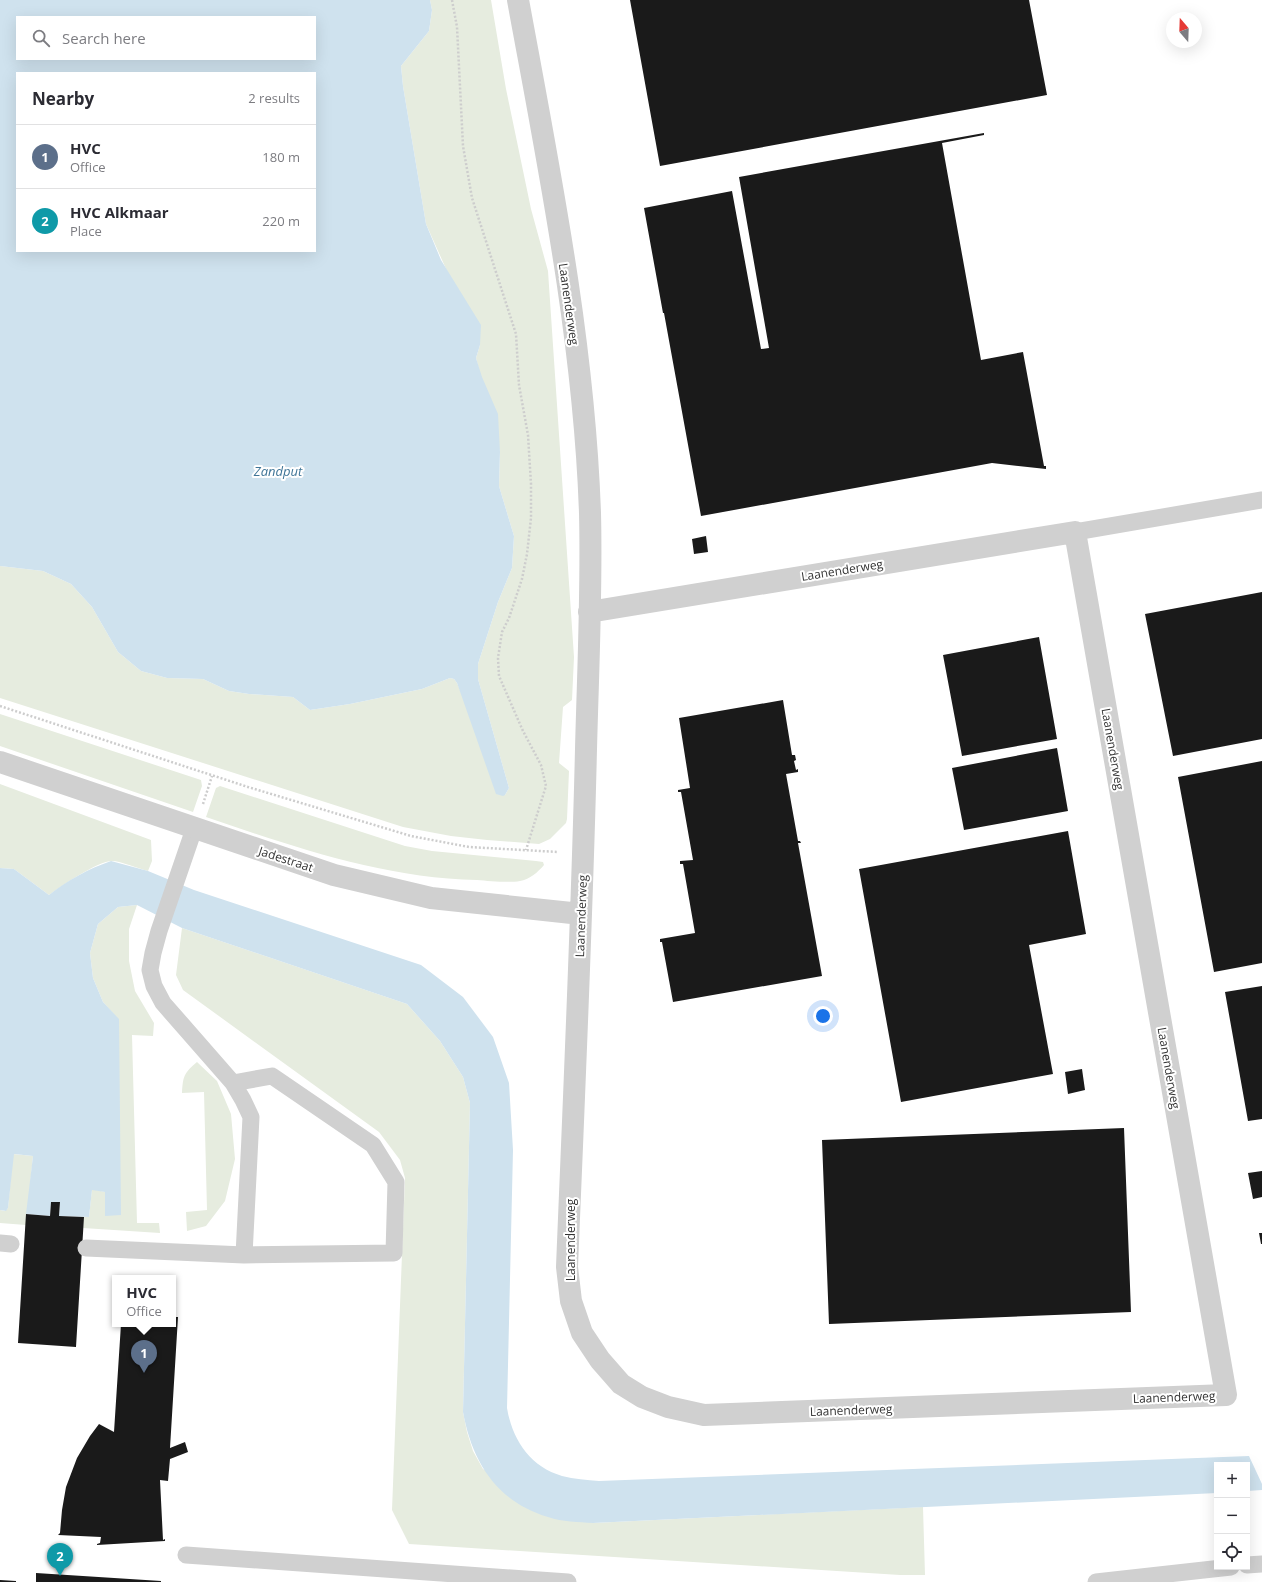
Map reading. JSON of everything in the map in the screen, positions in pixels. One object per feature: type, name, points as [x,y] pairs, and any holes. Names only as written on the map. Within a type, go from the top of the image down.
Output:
[{"type":"street","name":"Laanenderweg","points":[[518,0],[558,220],[583,407],[590,514],[583,854],[567,1267],[571,1301],[582,1333],[600,1360],[621,1384],[642,1397],[668,1408],[704,1415],[1226,1395],[1074,532],[589,612]]},
{"type":"street","name":"Jadestraat","points":[[0,762],[194,829],[334,875],[431,898],[581,914]]},
{"type":"lane","points":[[1074,532],[1262,500]]},
{"type":"lane","points":[[194,829],[159,931],[150,970],[154,986],[163,1003],[233,1083],[251,1118],[244,1255]]},
{"type":"lane","points":[[86,1248],[244,1255],[394,1253],[396,1182],[373,1145],[272,1076],[233,1083]]},
{"type":"lane","points":[[186,1555],[568,1582]]},
{"type":"lane","points":[[1250,1565],[1262,1564]]},
{"type":"lane","points":[[1096,1582],[1214,1569]]},
{"type":"path","points":[[452,0],[457,27],[463,146],[472,198],[516,334],[516,356],[519,385],[528,435],[531,484],[531,518],[527,554],[522,579],[509,618],[502,632],[498,658],[499,676],[522,731],[541,765],[546,786],[526,850]]},
{"type":"path","points":[[0,706],[248,787],[411,836],[469,848],[583,854]]},
{"type":"shaded area","points":[[430,0],[491,0],[506,89],[531,209],[548,271],[574,657],[572,700],[563,707],[559,763],[569,771],[567,819],[566,823],[550,839],[539,844],[451,836],[403,827],[0,698],[0,566],[43,571],[71,584],[92,607],[118,652],[141,671],[167,678],[203,679],[229,691],[293,697],[310,710],[350,704],[422,689],[450,678],[454,679],[505,795],[509,788],[478,679],[478,664],[498,602],[512,568],[514,536],[499,486],[500,452],[476,358],[480,345],[426,224],[401,66],[429,31],[432,10]]},
{"type":"shaded area","points":[[0,714],[201,780],[202,786],[193,812],[0,746]]},
{"type":"shaded area","points":[[0,784],[151,840],[152,861],[148,871],[116,861],[106,862],[80,875],[49,895],[14,869],[0,868]]},
{"type":"shaded area","points":[[220,786],[405,846],[432,851],[536,861],[543,862],[544,865],[527,879],[515,882],[505,882],[407,874],[339,859],[306,850],[206,817],[216,788]]},
{"type":"shaded area","points":[[137,905],[129,929],[129,961],[135,991],[154,1023],[153,1036],[132,1035],[137,1223],[159,1223],[160,1233],[83,1228],[84,1217],[89,1217],[92,1189],[105,1192],[119,1020],[103,1002],[93,978],[90,953],[98,924],[118,907]]},
{"type":"shaded area","points":[[182,928],[407,1004],[440,1041],[463,1077],[470,1103],[463,1412],[473,1451],[483,1469],[593,1523],[923,1507],[925,1575],[900,1575],[409,1544],[392,1510],[405,1178],[400,1160],[379,1132],[183,990],[176,975]]},
{"type":"shaded area","points":[[197,1062],[217,1081],[231,1114],[235,1159],[225,1201],[206,1226],[187,1231],[186,1212],[207,1210],[204,1092],[182,1093],[185,1075]]},
{"type":"shaded area","points":[[13,1154],[33,1156],[26,1225],[0,1223],[0,1210],[5,1211],[8,1208]]},
{"type":"water","name":"Zandput","points":[[0,0],[430,0],[432,10],[429,31],[401,66],[426,224],[441,260],[481,325],[480,345],[476,358],[482,377],[498,414],[500,452],[499,486],[514,536],[512,568],[498,602],[478,664],[478,679],[509,788],[505,795],[503,796],[496,794],[457,683],[454,679],[450,678],[422,689],[350,704],[310,710],[293,697],[229,691],[203,679],[167,678],[141,671],[118,652],[92,607],[71,584],[43,571],[0,566]]},
{"type":"water","points":[[111,861],[148,871],[194,890],[421,965],[463,997],[493,1037],[509,1083],[513,1150],[507,1408],[509,1419],[518,1441],[524,1450],[532,1459],[551,1472],[567,1477],[599,1481],[1249,1456],[1262,1484],[1262,1490],[1250,1491],[1250,1462],[1214,1462],[1214,1493],[593,1523],[559,1520],[530,1510],[514,1501],[490,1478],[480,1463],[467,1430],[463,1412],[470,1103],[463,1077],[440,1041],[407,1004],[182,928],[137,905],[118,907],[98,924],[90,953],[93,978],[103,1002],[119,1019],[121,1215],[105,1216],[105,1192],[92,1190],[89,1217],[59,1216],[60,1202],[51,1202],[50,1216],[26,1214],[33,1156],[14,1154],[8,1208],[6,1211],[0,1210],[0,868],[14,869],[49,895],[78,875]]},
{"type":"building","points":[[630,0],[1029,0],[1047,95],[660,166]]},
{"type":"building","points":[[984,133],[984,135],[942,143],[981,360],[1023,352],[1044,466],[1046,466],[1046,469],[992,463],[701,516],[644,208],[732,191],[761,349],[769,348],[739,177]]},
{"type":"building","points":[[706,536],[708,552],[694,554],[692,539]]},
{"type":"building","points":[[1262,592],[1262,739],[1173,756],[1145,614]]},
{"type":"building","points":[[1039,637],[1057,739],[962,756],[943,655]]},
{"type":"building","points":[[783,700],[792,755],[795,755],[796,760],[794,761],[796,770],[798,769],[798,772],[786,774],[798,841],[801,843],[798,843],[822,976],[673,1002],[662,942],[660,942],[660,939],[695,933],[683,864],[680,864],[680,861],[693,860],[681,792],[678,792],[678,790],[690,788],[679,718]]},
{"type":"building","points":[[1057,748],[1068,811],[964,830],[952,768]]},
{"type":"building","points":[[1262,761],[1262,963],[1214,972],[1178,777]]},
{"type":"building","points":[[1068,831],[1086,934],[1029,945],[1053,1074],[901,1102],[859,869]]},
{"type":"building","points":[[1262,986],[1262,1119],[1248,1121],[1225,992]]},
{"type":"building","points":[[1082,1069],[1085,1090],[1068,1094],[1065,1072]]},
{"type":"building","points":[[1124,1128],[1131,1312],[829,1324],[822,1140]]},
{"type":"building","points":[[1262,1171],[1262,1197],[1253,1199],[1248,1173]]},
{"type":"building","points":[[51,1202],[60,1202],[59,1216],[84,1217],[76,1347],[18,1343],[26,1214],[50,1216]]},
{"type":"building","points":[[1259,1233],[1262,1233],[1262,1244],[1261,1244]]},
{"type":"building","points":[[176,1317],[178,1317],[170,1448],[185,1442],[188,1452],[170,1459],[168,1481],[160,1480],[163,1540],[165,1539],[165,1541],[97,1545],[100,1543],[101,1537],[58,1535],[60,1533],[66,1487],[77,1458],[99,1424],[114,1432],[121,1327],[176,1327]]},
{"type":"building","points":[[36,1573],[161,1581],[161,1582],[36,1582]]},
{"type":"building","points":[[0,1580],[16,1581],[16,1582],[0,1582]]},
{"type":"place","name":"HVC","points":[[144,1373]]},
{"type":"place","name":"HVC Alkmaar","points":[[60,1576]]}]
